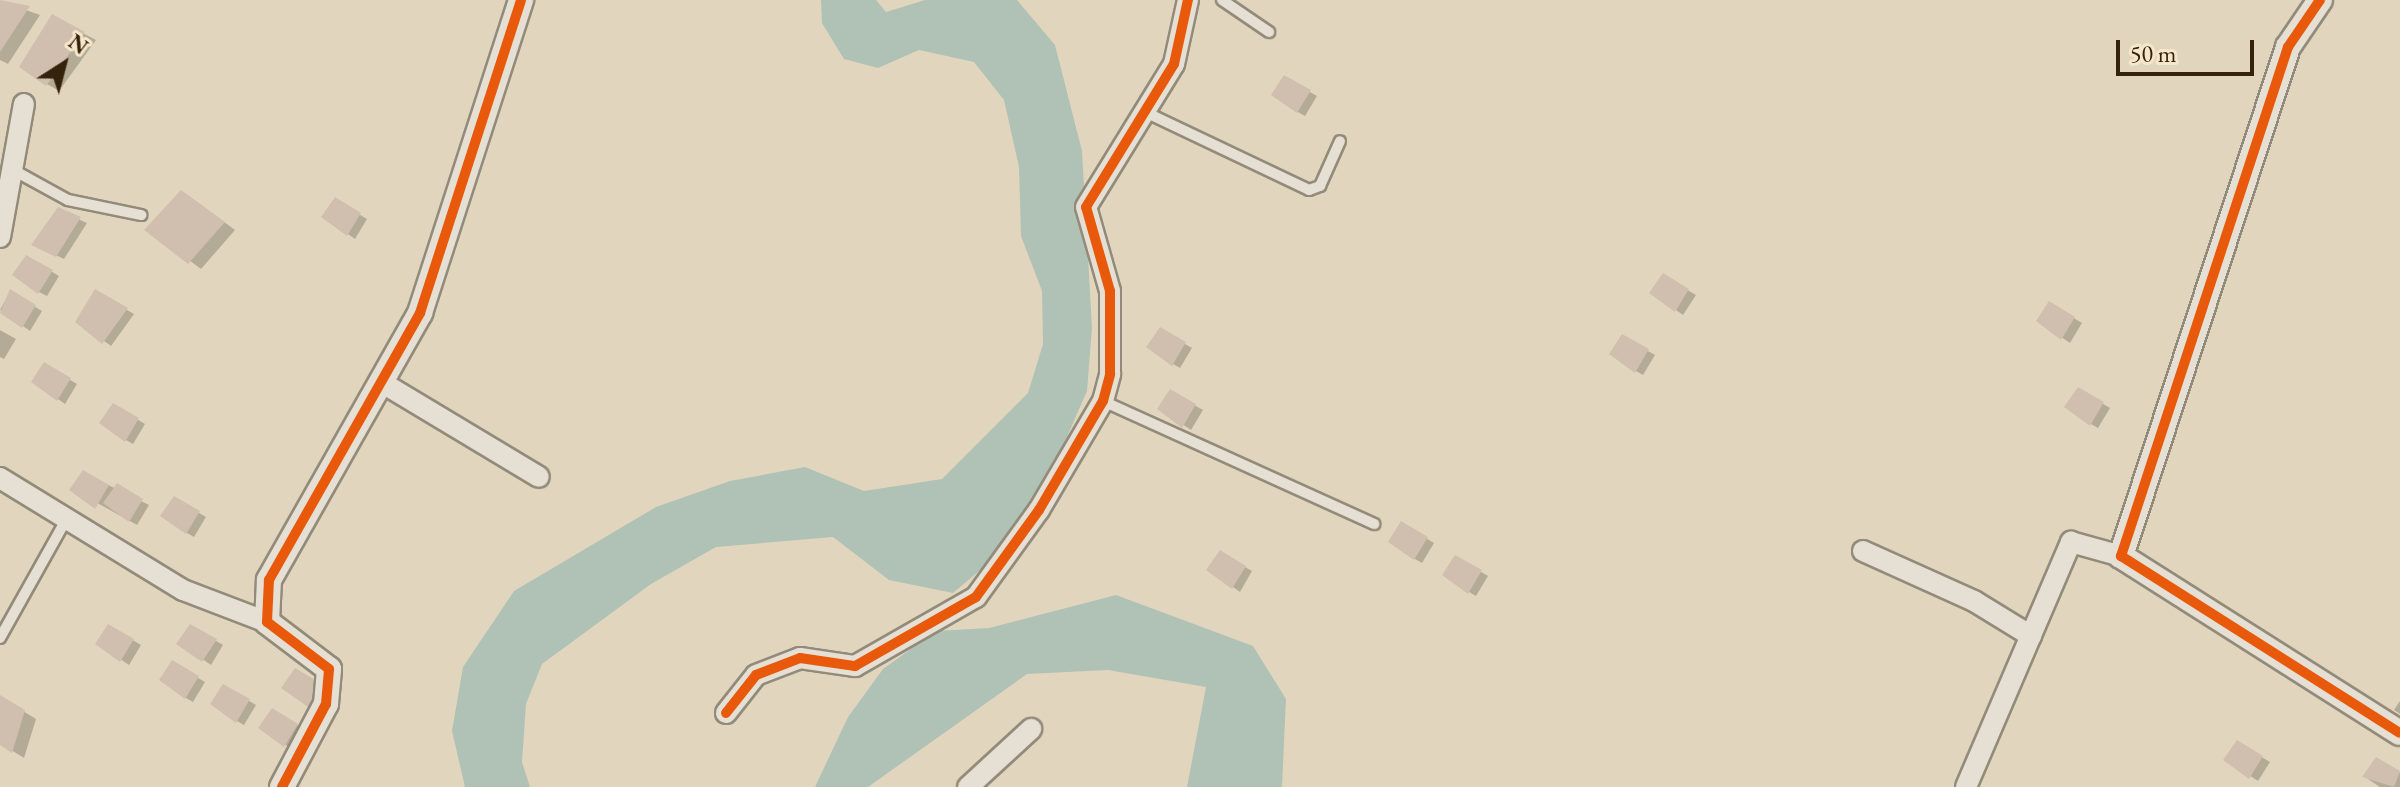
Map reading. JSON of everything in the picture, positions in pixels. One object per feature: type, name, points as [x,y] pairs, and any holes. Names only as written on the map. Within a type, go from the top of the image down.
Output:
[{"type":"street","points":[[726,713],[756,675],[800,658],[850,668],[979,595],[1103,401],[1110,291],[1086,209],[1142,110],[1174,64],[1188,0]]},
{"type":"street","points":[[2121,556],[2288,47],[2320,0]]},
{"type":"street","points":[[267,622],[269,580],[420,313],[518,2]]},
{"type":"street","points":[[0,237],[15,171],[24,104]]},
{"type":"street","points":[[381,382],[539,477]]},
{"type":"street","points":[[0,478],[183,590],[267,622],[329,669],[326,704],[282,787]]},
{"type":"street","points":[[1966,787],[2074,539],[2121,556],[2400,733]]},
{"type":"street","points":[[1863,551],[1974,601],[2031,636]]},
{"type":"street","points":[[968,787],[1031,729]]},
{"type":"lane","points":[[1222,0],[1269,32]]},
{"type":"lane","points":[[1142,110],[1309,190],[1320,186],[1340,141]]},
{"type":"lane","points":[[15,171],[68,200],[141,215]]},
{"type":"lane","points":[[1103,401],[1374,524]]},
{"type":"lane","points":[[0,638],[67,518]]},
{"type":"shaded area","points":[[821,0],[876,0],[886,12],[925,0],[1017,0],[1055,45],[1082,151],[1092,328],[1087,391],[1053,469],[985,566],[953,593],[889,580],[833,537],[716,547],[651,584],[542,664],[526,704],[522,762],[530,787],[465,787],[452,731],[463,667],[514,591],[656,507],[730,481],[805,467],[864,491],[942,479],[1028,393],[1043,344],[1042,291],[1021,236],[1019,167],[1004,100],[974,62],[919,50],[878,68],[844,59],[822,23]]},
{"type":"shaded area","points":[[1116,595],[1253,646],[1286,699],[1282,787],[1187,787],[1206,687],[1108,670],[1027,674],[868,787],[815,787],[848,717],[883,669],[936,631],[989,628]]},
{"type":"building","points":[[0,0],[30,6],[0,52]]},
{"type":"building","points":[[52,14],[85,32],[46,86],[19,67]]},
{"type":"building","points":[[1284,75],[1311,90],[1297,113],[1271,95]]},
{"type":"building","points":[[181,190],[225,222],[188,264],[144,230]]},
{"type":"building","points":[[335,197],[361,213],[347,236],[321,217]]},
{"type":"building","points":[[58,207],[81,217],[56,257],[31,245]]},
{"type":"building","points":[[26,255],[53,270],[38,294],[12,275]]},
{"type":"building","points":[[1663,273],[1689,289],[1675,312],[1649,293]]},
{"type":"building","points":[[10,289],[36,305],[22,328],[0,313]]},
{"type":"building","points":[[95,289],[128,308],[102,344],[75,322]]},
{"type":"building","points":[[2049,301],[2075,317],[2061,340],[2036,321]]},
{"type":"building","points":[[1160,327],[1186,342],[1172,366],[1146,347]]},
{"type":"building","points":[[1622,334],[1649,349],[1635,373],[1609,354]]},
{"type":"building","points":[[44,362],[71,378],[57,401],[31,382]]},
{"type":"building","points":[[2078,387],[2104,402],[2090,426],[2064,407]]},
{"type":"building","points":[[1170,389],[1196,404],[1182,428],[1157,409]]},
{"type":"building","points":[[113,403],[139,418],[125,442],[99,423]]},
{"type":"building","points":[[83,470],[109,485],[95,509],[69,490]]},
{"type":"building","points":[[117,483],[143,499],[129,522],[103,503]]},
{"type":"building","points":[[174,496],[200,511],[186,534],[160,516]]},
{"type":"building","points":[[1401,521],[1428,537],[1414,560],[1388,542]]},
{"type":"building","points":[[1220,550],[1246,566],[1232,589],[1206,570]]},
{"type":"building","points":[[1455,555],[1482,570],[1468,594],[1442,575]]},
{"type":"building","points":[[108,624],[134,639],[120,662],[95,644]]},
{"type":"building","points":[[190,624],[217,639],[202,662],[176,644]]},
{"type":"building","points":[[172,660],[199,676],[185,699],[159,680]]},
{"type":"building","points":[[295,668],[322,684],[308,707],[281,688]]},
{"type":"building","points":[[223,684],[250,699],[236,723],[210,704]]},
{"type":"building","points":[[0,695],[25,710],[12,753],[0,745]]},
{"type":"building","points":[[272,708],[298,724],[284,747],[258,728]]},
{"type":"building","points":[[2237,740],[2263,756],[2249,779],[2223,760]]},
{"type":"building","points":[[2376,757],[2400,771],[2394,787],[2362,777]]},
{"type":"cycle path","points":[[282,787],[326,704],[329,669],[267,622],[269,580],[420,313],[521,0]]},
{"type":"cycle path","points":[[726,713],[756,675],[800,658],[855,666],[976,597],[1039,510],[1103,401],[1110,374],[1110,291],[1086,207],[1174,64],[1188,0]]},
{"type":"cycle path","points":[[2320,0],[2288,47],[2121,556],[2400,733]]}]
